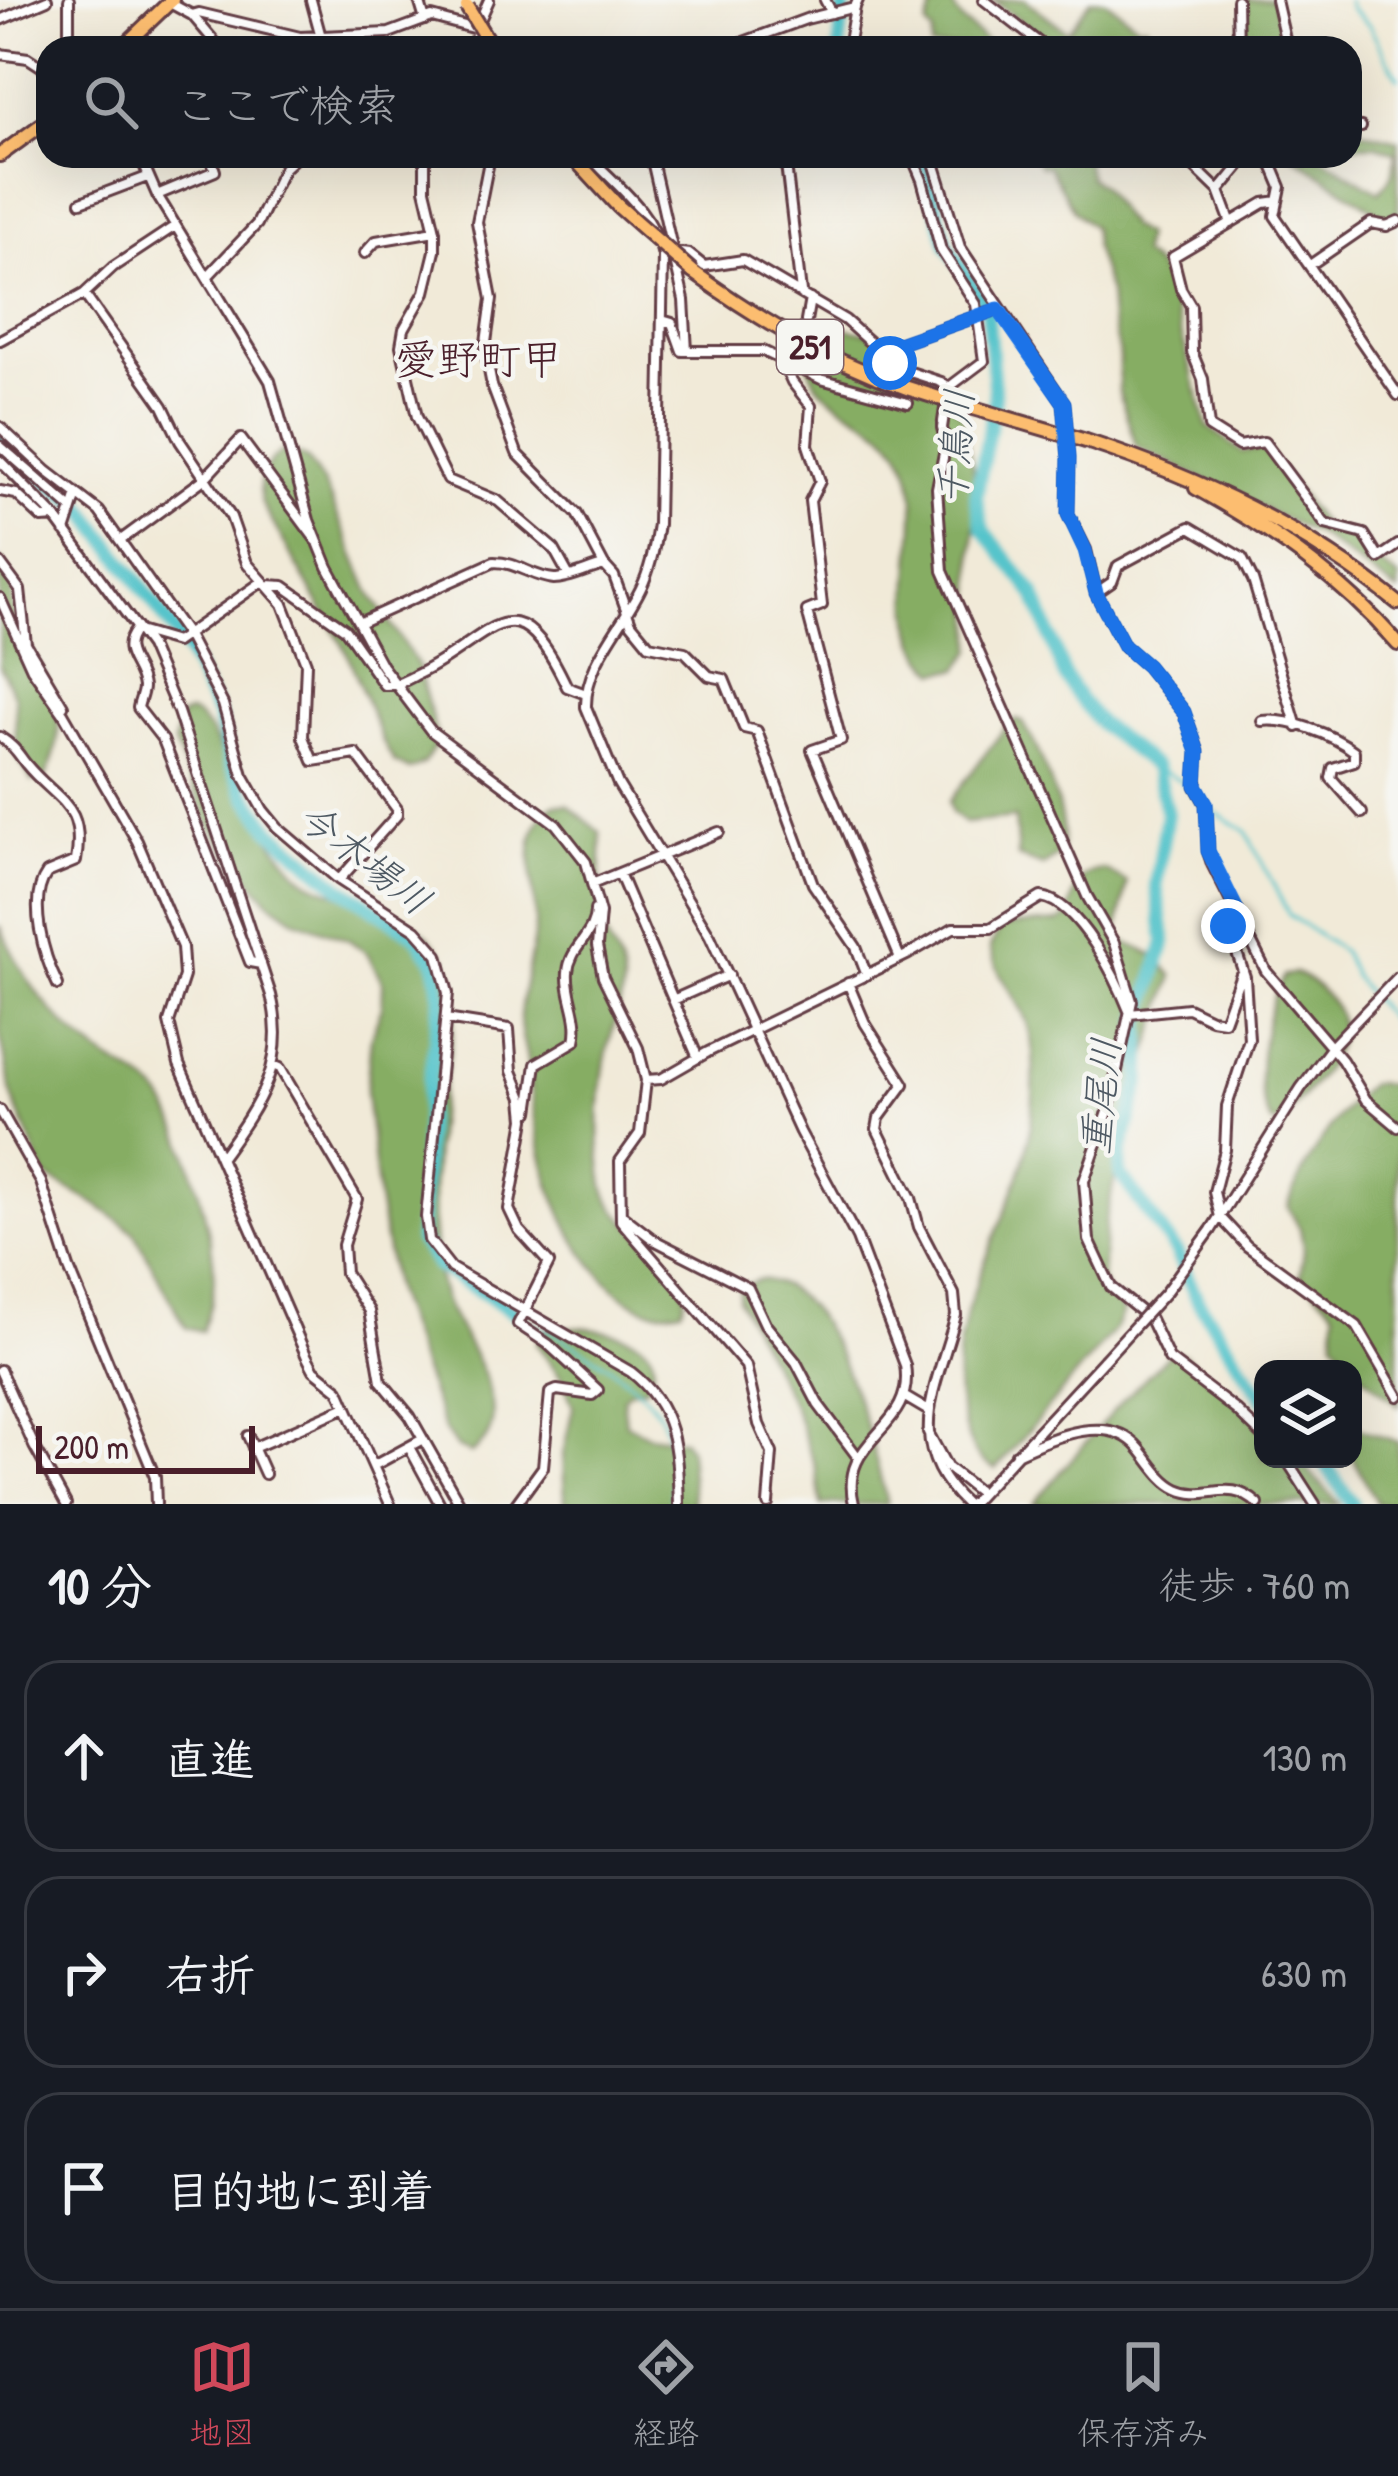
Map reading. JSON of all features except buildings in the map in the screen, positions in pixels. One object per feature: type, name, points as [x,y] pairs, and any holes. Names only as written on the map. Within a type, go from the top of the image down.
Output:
[{"type":"highway","points":[[134,36],[169,1]]},
{"type":"highway","points":[[465,2],[485,36]]},
{"type":"highway","points":[[0,155],[36,129]]},
{"type":"highway","name":"251","points":[[583,168],[693,272],[813,349],[899,387],[944,393],[1119,452]]},
{"type":"highway","points":[[1119,452],[1188,476],[1259,512],[1338,559],[1398,603]]},
{"type":"highway","points":[[1119,452],[1192,486],[1294,548],[1349,591],[1398,644]]},
{"type":"street","points":[[0,20],[47,0]]},
{"type":"street","points":[[69,0],[69,36]]},
{"type":"street","points":[[311,0],[321,34]]},
{"type":"street","points":[[419,0],[425,20]]},
{"type":"street","points":[[476,36],[489,0]]},
{"type":"street","points":[[825,0],[835,12]]},
{"type":"street","points":[[984,0],[1030,36]]},
{"type":"street","points":[[1238,0],[1238,36]]},
{"type":"street","points":[[1276,0],[1285,36]]},
{"type":"street","points":[[169,1],[192,15],[210,36]]},
{"type":"street","points":[[776,36],[855,5],[850,36]]},
{"type":"street","points":[[192,15],[200,13],[286,35],[388,33],[432,17],[476,29]]},
{"type":"street","points":[[0,54],[36,63]]},
{"type":"street","points":[[144,168],[270,381],[317,540],[394,686],[413,713],[456,753],[568,836],[586,862],[601,922],[597,946],[603,977],[638,1048],[646,1079],[640,1133],[620,1161],[623,1226],[746,1366],[759,1424],[772,1453],[768,1504]]},
{"type":"street","points":[[157,195],[214,168]]},
{"type":"street","points":[[207,277],[257,224],[284,168]]},
{"type":"street","points":[[425,168],[435,231],[425,292],[401,336],[417,417],[448,480],[498,500],[554,549],[569,576]]},
{"type":"street","points":[[488,168],[477,222],[492,298],[484,350],[517,453],[577,514],[614,576],[627,614],[652,648],[679,650],[710,676],[724,680],[744,728],[757,731],[813,884],[856,947],[866,973]]},
{"type":"street","points":[[600,168],[645,214],[659,238],[658,524],[644,583],[594,668],[586,694],[589,718],[606,759],[687,894],[800,1132],[866,1258],[904,1365],[905,1397],[895,1416],[857,1456],[850,1480],[854,1504]]},
{"type":"street","points":[[654,168],[686,313],[687,351]]},
{"type":"street","points":[[787,168],[806,321]]},
{"type":"street","points":[[917,168],[941,250],[980,313],[984,362],[944,393]]},
{"type":"street","points":[[935,168],[955,237],[988,286],[997,309],[1064,403],[1068,514],[1085,550],[1096,593],[1124,646],[1184,712],[1198,752],[1196,785],[1206,807],[1208,851],[1266,971],[1333,1046],[1366,1100],[1398,1127]]},
{"type":"street","points":[[1195,168],[1219,191],[1231,223]]},
{"type":"street","points":[[1219,191],[1238,168]]},
{"type":"street","points":[[1273,168],[1281,187],[1275,216],[1398,395]]},
{"type":"street","points":[[81,202],[147,177]]},
{"type":"street","points":[[1278,201],[1264,203],[1173,257],[1191,306],[1192,352],[1203,380],[1210,427],[1239,446],[1264,442],[1325,524],[1364,534],[1379,558],[1398,545]]},
{"type":"street","points":[[1310,266],[1371,223],[1387,226],[1398,221]]},
{"type":"street","points":[[0,340],[84,294],[113,268],[176,226]]},
{"type":"street","points":[[365,253],[370,245],[387,238],[435,231]]},
{"type":"street","points":[[673,252],[689,254],[704,266],[743,260],[845,320],[898,368],[941,382],[946,443],[937,488],[943,571],[1087,896],[1114,943],[1140,1013],[1084,1180],[1088,1240],[1111,1287],[1150,1319],[1169,1359],[1254,1427]]},
{"type":"street","points":[[84,294],[163,406],[204,479],[232,517],[243,554],[283,604],[306,663],[303,737],[313,761],[356,754],[397,809],[397,815],[339,880]]},
{"type":"street","points":[[878,351],[997,309]]},
{"type":"street","points":[[662,320],[672,323],[678,348],[755,350],[785,358],[821,379],[908,403]]},
{"type":"street","points":[[785,358],[792,382],[811,406],[808,445],[820,481],[809,500],[822,604],[807,611],[841,740],[812,750],[900,958]]},
{"type":"street","points":[[0,427],[74,501]]},
{"type":"street","points":[[121,540],[204,479],[241,439],[317,540]]},
{"type":"street","points":[[0,446],[74,501],[94,505],[121,540],[223,704],[251,792],[277,827],[339,880],[416,930],[439,956],[447,982],[446,1019],[426,1229],[435,1252],[451,1268],[522,1314],[649,1386],[674,1429],[679,1504]]},
{"type":"street","points":[[0,461],[55,518],[140,630],[178,712],[261,964],[276,1016],[273,1065],[259,1106],[221,1157]]},
{"type":"street","points":[[0,491],[16,494],[41,518],[55,518]]},
{"type":"street","points":[[65,531],[74,501]]},
{"type":"street","points":[[1096,593],[1112,582],[1118,566],[1190,527],[1241,558],[1253,580],[1297,727]]},
{"type":"street","points":[[361,622],[494,562],[515,563],[550,578],[604,565]]},
{"type":"street","points":[[0,563],[20,590],[26,644],[62,703],[63,713]]},
{"type":"street","points":[[261,964],[250,962],[163,740],[138,708],[142,684],[128,649],[130,634],[140,630],[172,642],[183,638],[265,583],[284,586],[338,622],[357,643],[378,682],[394,686],[510,620],[521,624],[548,650],[570,690],[586,694]]},
{"type":"street","points":[[0,598],[17,643],[137,841],[182,947],[184,976],[170,1010],[171,1042],[306,1355],[314,1370],[339,1390],[390,1504]]},
{"type":"street","points":[[1262,721],[1277,720],[1354,751],[1354,761],[1336,766],[1330,774],[1362,813]]},
{"type":"street","points":[[0,737],[21,752],[26,765],[73,810],[78,822],[76,861],[47,872],[40,889],[41,947],[58,986]]},
{"type":"street","points":[[592,884],[719,832]]},
{"type":"street","points":[[619,873],[698,1058]]},
{"type":"street","points":[[646,1079],[661,1079],[953,928],[991,928],[1041,897],[1049,897],[1098,948],[1140,1013]]},
{"type":"street","points":[[525,1119],[536,1064],[575,1041],[577,1022],[568,973],[576,946],[593,926],[597,903]]},
{"type":"street","points":[[1237,910],[1228,926],[1246,985],[1249,1039],[1227,1106],[1225,1150],[1214,1192],[1220,1217],[1246,1246],[1357,1326],[1377,1353],[1398,1396]]},
{"type":"street","points":[[1140,1013],[1188,1008],[1224,1021],[1241,973]]},
{"type":"street","points":[[673,1000],[728,975]]},
{"type":"street","points":[[848,983],[865,1023],[904,1084],[879,1118],[878,1129],[919,1227],[957,1301],[927,1410],[927,1431],[943,1477],[966,1502],[980,1493],[1165,1293],[1220,1217],[1301,1088],[1398,977]]},
{"type":"street","points":[[446,1019],[507,1027],[525,1119],[524,1146],[509,1209],[519,1230],[549,1263],[518,1324],[548,1343],[598,1390],[592,1395],[550,1393],[541,1473],[517,1504]]},
{"type":"street","points":[[273,1065],[280,1068],[307,1111],[338,1173],[357,1199],[343,1246],[345,1273],[369,1311],[381,1381],[402,1403],[460,1504]]},
{"type":"street","points":[[0,1110],[41,1182],[69,1268],[154,1477],[156,1504]]},
{"type":"street","points":[[622,1215],[642,1233],[735,1278],[753,1293],[765,1324],[796,1362],[818,1404],[857,1456]]},
{"type":"street","points":[[0,1370],[67,1504]]},
{"type":"street","points":[[905,1397],[927,1410]]},
{"type":"street","points":[[254,1448],[346,1407]]},
{"type":"street","points":[[927,1431],[947,1467],[980,1493]]},
{"type":"street","points":[[1016,1454],[1060,1435],[1112,1433],[1133,1442],[1177,1488],[1195,1494],[1227,1488],[1258,1504]]},
{"type":"street","points":[[248,1436],[265,1474]]},
{"type":"street","points":[[373,1466],[423,1439]]},
{"type":"street","points":[[409,1447],[440,1504]]},
{"type":"street","points":[[1292,1468],[1315,1504]]},
{"type":"green space","points":[[925,0],[949,0],[962,21],[980,36],[933,36],[927,26],[932,9]]},
{"type":"green space","points":[[992,0],[1026,0],[1068,32],[1091,0],[1105,0],[1139,26],[1146,25],[1153,36],[1043,36]]},
{"type":"green space","points":[[1244,0],[1273,0],[1283,36],[1243,36]]},
{"type":"green space","points":[[1362,131],[1398,140],[1398,216],[1388,219],[1311,168],[1340,168],[1379,192],[1392,175],[1396,153],[1362,145]]},
{"type":"green space","points":[[1049,168],[1088,168],[1090,178],[1130,227],[1144,235],[1141,254],[1157,267],[1168,287],[1207,426],[1242,452],[1265,449],[1327,530],[1360,539],[1398,578],[1398,592],[1321,537],[1136,446],[1119,392],[1119,353],[1093,228],[1075,212]]},
{"type":"green space","points":[[838,327],[883,336],[906,350],[962,415],[978,495],[973,650],[959,669],[937,672],[912,628],[914,519],[908,468],[883,433],[833,399],[810,370],[806,348],[817,336]]},
{"type":"green space","points":[[280,452],[307,459],[324,484],[371,594],[418,666],[438,741],[424,763],[410,770],[394,762],[347,653],[262,504],[265,470]]},
{"type":"green space","points":[[0,560],[9,579],[20,641],[43,671],[57,712],[58,737],[51,764],[45,778],[32,781],[16,753],[15,697],[0,666]]},
{"type":"green space","points":[[188,713],[210,731],[255,813],[297,872],[327,890],[416,927],[431,939],[450,972],[454,1015],[435,1142],[434,1228],[443,1296],[479,1365],[492,1404],[486,1439],[471,1453],[457,1448],[444,1429],[394,1291],[366,1093],[371,1037],[382,1007],[383,983],[367,953],[349,940],[296,920],[269,901],[210,827],[174,744],[180,716]]},
{"type":"green space","points":[[1023,722],[1037,749],[1062,826],[1059,854],[1043,866],[1018,857],[1015,818],[965,823],[952,813],[949,802],[1008,724]]},
{"type":"green space","points":[[555,804],[568,805],[600,832],[602,921],[623,977],[601,1088],[604,1185],[622,1217],[681,1278],[685,1293],[681,1309],[662,1311],[637,1305],[592,1264],[561,1212],[542,1154],[520,1016],[535,925],[532,843],[535,828]]},
{"type":"green space","points":[[1104,870],[1127,882],[1116,938],[1156,956],[1173,976],[1129,1110],[1106,1220],[1102,1279],[1123,1312],[1116,1328],[996,1469],[977,1455],[967,1435],[958,1400],[957,1366],[971,1299],[1026,1151],[1033,1064],[1027,1022],[990,947],[1002,926],[1059,922],[1068,917],[1081,879]]},
{"type":"green space","points":[[0,925],[19,965],[58,1018],[91,1047],[151,1086],[171,1113],[197,1184],[213,1258],[213,1290],[202,1331],[186,1328],[134,1232],[45,1176],[12,1096],[0,1033]]},
{"type":"green space","points":[[1294,973],[1332,1003],[1340,1034],[1317,1080],[1283,1120],[1273,1124],[1261,1092],[1262,1050],[1277,990],[1284,976]]},
{"type":"green space","points":[[1369,1084],[1398,1088],[1398,1405],[1362,1374],[1362,1360],[1349,1360],[1334,1340],[1335,1311],[1300,1275],[1304,1251],[1300,1229],[1288,1207],[1310,1158]]},
{"type":"green space","points":[[760,1279],[787,1288],[810,1308],[830,1337],[860,1407],[887,1504],[821,1504],[816,1469],[793,1405],[738,1299],[740,1287]]},
{"type":"green space","points":[[583,1327],[624,1336],[647,1348],[653,1371],[646,1387],[629,1391],[623,1398],[626,1423],[648,1435],[683,1440],[689,1449],[693,1504],[565,1504],[563,1454],[573,1407],[563,1380],[536,1343],[548,1328]]},
{"type":"green space","points":[[1171,1352],[1185,1355],[1254,1418],[1254,1468],[1306,1468],[1339,1504],[1033,1504]]},
{"type":"green space","points":[[1362,1429],[1398,1442],[1398,1504],[1377,1504],[1358,1468],[1362,1468]]},
{"type":"waterway","name":"千鳥川","points":[[840,36],[845,0]]},
{"type":"waterway","points":[[1347,0],[1350,9],[1369,25],[1398,78]]},
{"type":"waterway","name":"千鳥川","points":[[926,168],[947,245],[987,307],[995,399],[976,497],[983,529],[1035,595],[1065,677],[1079,698],[1099,723],[1156,768],[1167,814],[1156,885],[1165,941],[1141,1022],[1141,1079],[1120,1174],[1176,1251],[1198,1301],[1254,1385]]},
{"type":"waterway","name":"今木場川","points":[[0,438],[82,506],[183,643],[219,717],[230,763],[272,831],[340,887],[415,935],[435,961],[441,998],[427,1098],[420,1240],[438,1266],[519,1315]]},
{"type":"waterway","points":[[1156,768],[1181,781],[1202,806]]},
{"type":"waterway","points":[[1211,810],[1246,831],[1289,915],[1343,952],[1354,977],[1398,1030]]},
{"type":"waterway","name":"今木場川","points":[[522,1317],[601,1361],[654,1406],[669,1441],[672,1504]]},
{"type":"waterway","name":"重尾川","points":[[1328,1468],[1352,1504]]},
{"type":"tunnel","points":[[787,353],[806,321]]},
{"type":"district","name":"愛野町甲","points":[[479,359]]},
{"type":"route","points":[[890,363],[878,351],[998,309],[1061,397],[1069,458],[1068,514],[1085,550],[1096,593],[1124,646],[1184,712],[1196,742],[1196,785],[1206,803],[1208,851],[1237,910],[1228,926]]}]
